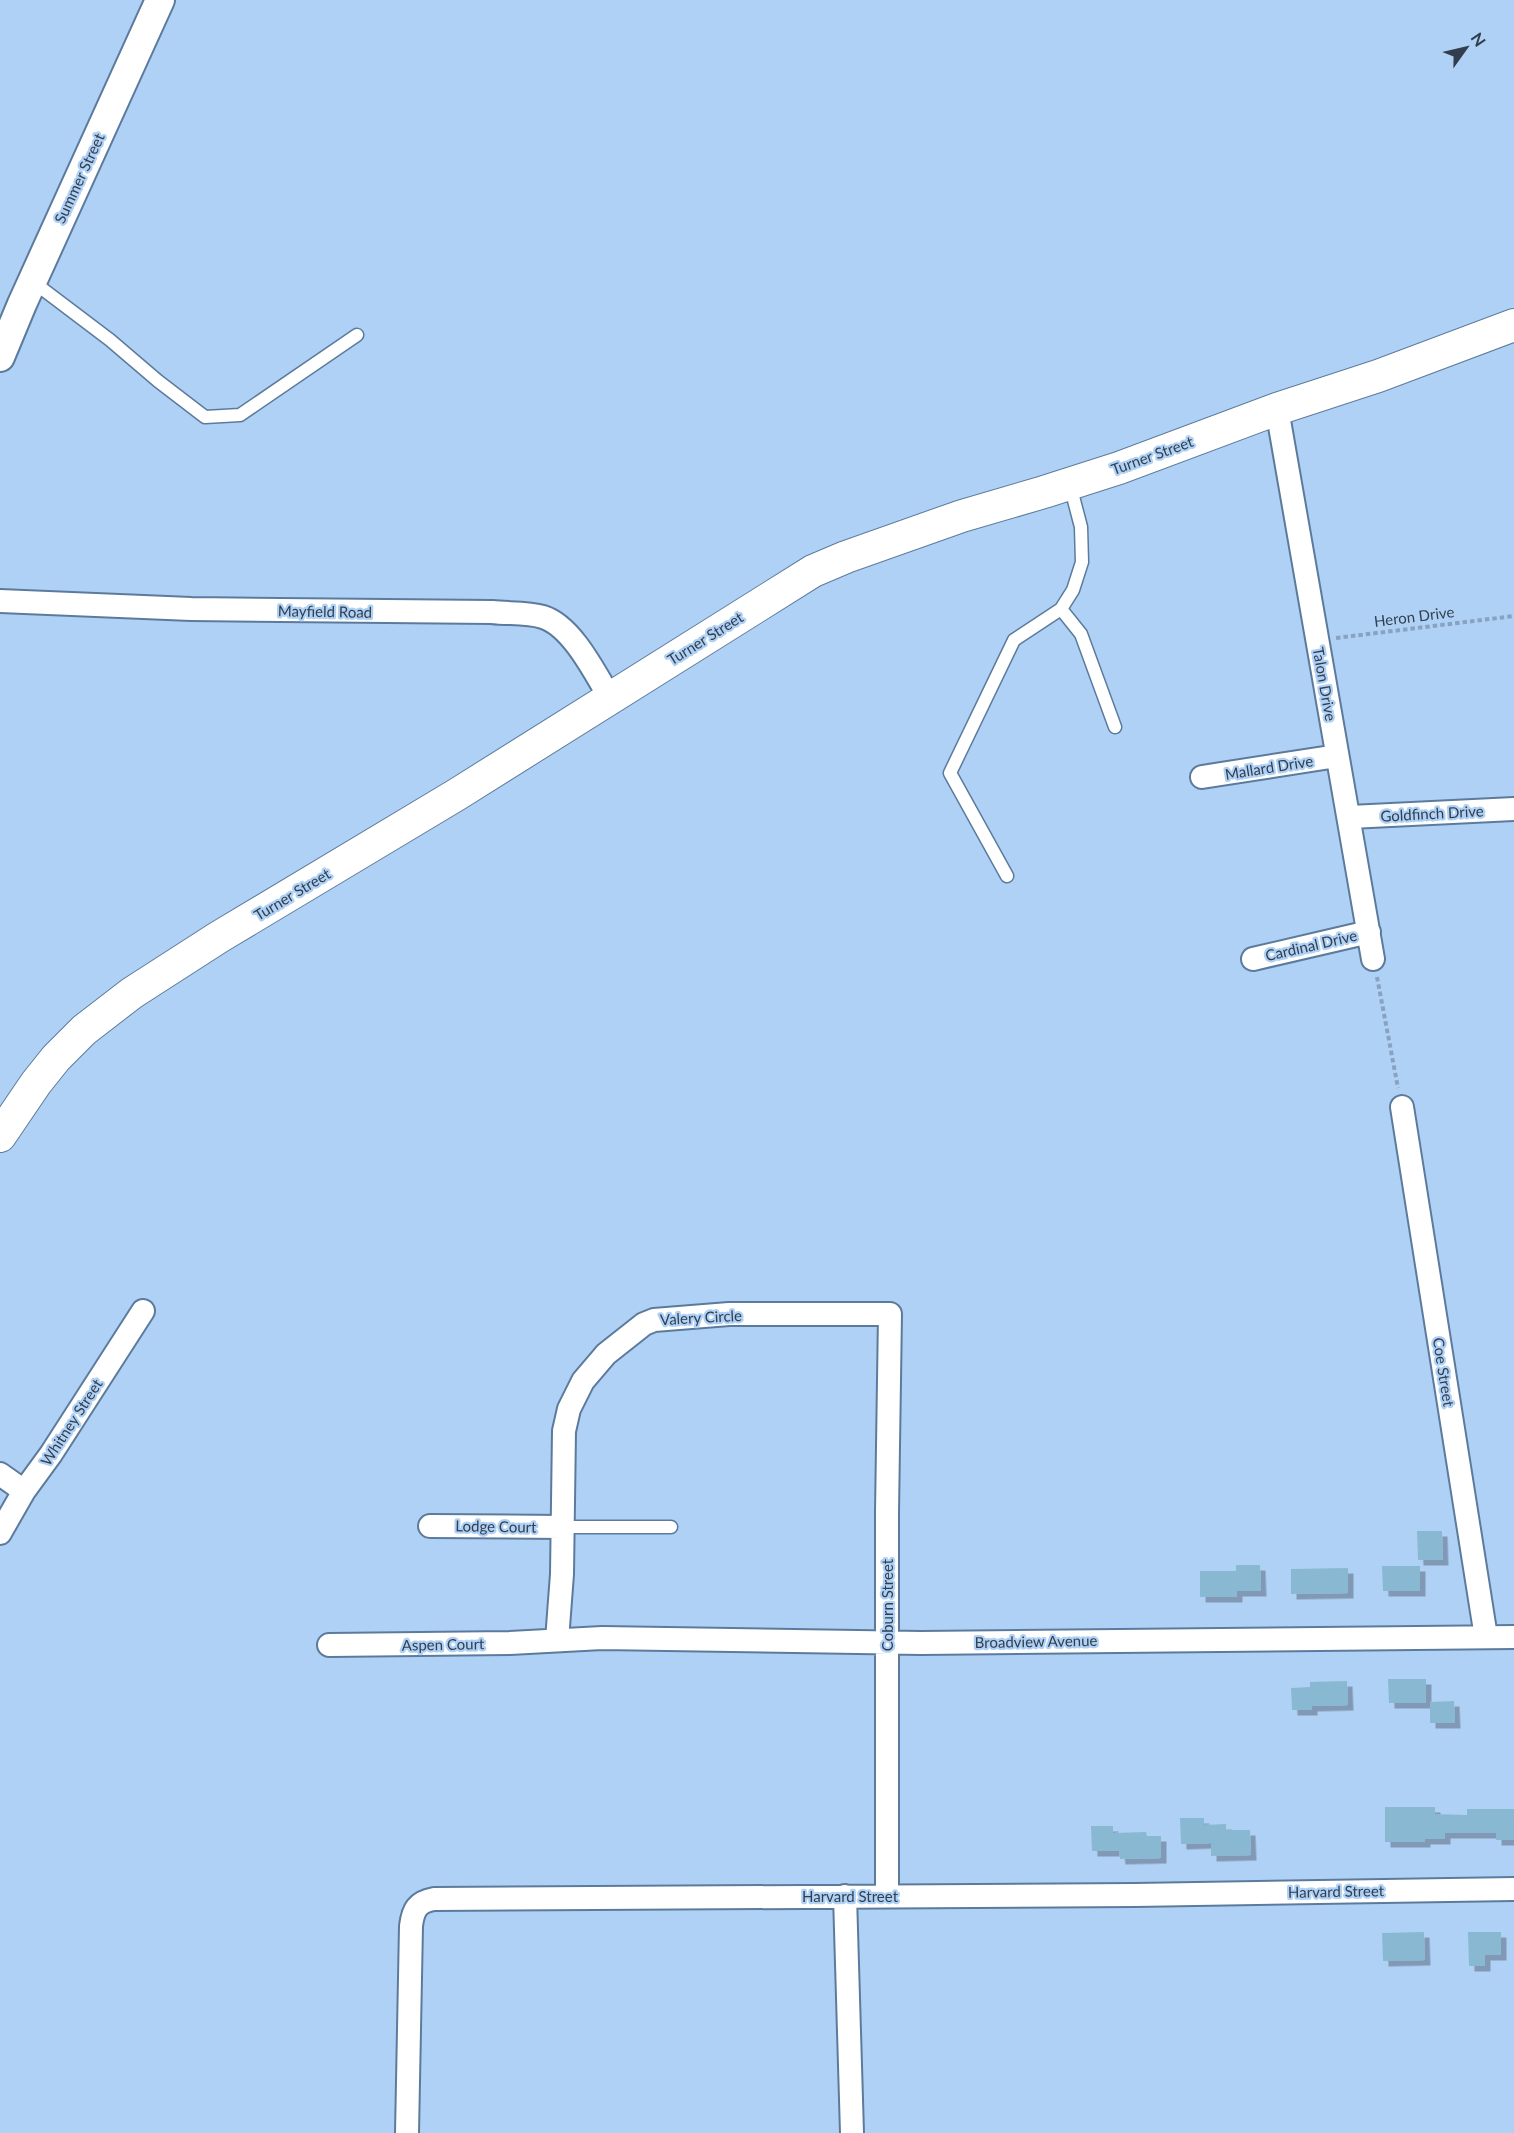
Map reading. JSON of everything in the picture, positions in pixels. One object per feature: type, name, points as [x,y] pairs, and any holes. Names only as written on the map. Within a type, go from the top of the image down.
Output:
[{"type":"main road","name":"Turner Street","points":[[0,1136],[56,1058],[84,1030],[132,993],[210,943],[456,795],[813,571],[962,516],[1070,484],[1277,409],[1378,376],[1514,325]]},
{"type":"street","name":"Summer Street","points":[[0,357],[32,281],[160,0]]},
{"type":"street","name":"Talon Drive","points":[[1277,409],[1373,959]]},
{"type":"street","name":"Mayfield Road","points":[[0,602],[191,609],[492,612],[541,616],[553,622],[572,640],[610,698]]},
{"type":"street","name":"Mallard Drive","points":[[1202,777],[1337,756]]},
{"type":"street","name":"Goldfinch Drive","points":[[1350,817],[1514,809]]},
{"type":"street","name":"Cardinal Drive","points":[[1253,959],[1369,932]]},
{"type":"street","name":"Coe Street","points":[[1402,1107],[1486,1637]]},
{"type":"street","name":"Whitney Street","points":[[0,1533],[24,1491],[51,1454],[143,1311]]},
{"type":"street","name":"Valery Circle","points":[[557,1640],[562,1574],[564,1431],[569,1409],[584,1381],[606,1354],[644,1324],[662,1317],[729,1314],[890,1314]]},
{"type":"street","name":"Coburn Street","points":[[886,1896],[890,1314]]},
{"type":"street","points":[[0,1474],[24,1491]]},
{"type":"street","name":"Lodge Court","points":[[430,1526],[562,1527]]},
{"type":"street","name":"Broadview Avenue","points":[[557,1640],[613,1638],[887,1642],[1514,1637]]},
{"type":"street","name":"Aspen Court","points":[[329,1645],[510,1643],[557,1640]]},
{"type":"street","name":"Harvard Street","points":[[407,2133],[411,1926],[416,1907],[423,1901],[434,1899],[1135,1895],[1514,1889]]},
{"type":"street","points":[[845,1896],[852,2133]]},
{"type":"lane","points":[[32,281],[110,340],[205,417],[240,415],[357,335]]},
{"type":"lane","points":[[1006,876],[950,772],[1014,640],[1060,609],[1073,590],[1082,562],[1081,527],[1070,484]]},
{"type":"lane","points":[[1060,609],[1082,634],[1115,727]]},
{"type":"lane","points":[[562,1527],[670,1527]]},
{"type":"path","name":"Heron Drive","points":[[1317,640],[1514,616]]},
{"type":"path","points":[[1373,959],[1402,1107]]},
{"type":"building","points":[[1417,1531],[1442,1531],[1443,1560],[1418,1560]]},
{"type":"building","points":[[1236,1565],[1260,1565],[1261,1591],[1237,1591],[1237,1597],[1200,1597],[1200,1571],[1236,1571]]},
{"type":"building","points":[[1382,1566],[1420,1566],[1420,1591],[1383,1591]]},
{"type":"building","points":[[1348,1568],[1348,1593],[1291,1594],[1291,1569]]},
{"type":"building","points":[[1388,1679],[1426,1679],[1426,1703],[1389,1703]]},
{"type":"building","points":[[1347,1681],[1348,1705],[1312,1706],[1312,1710],[1292,1710],[1291,1688],[1310,1687],[1310,1682]]},
{"type":"building","points":[[1454,1701],[1455,1723],[1430,1723],[1430,1702]]},
{"type":"building","points":[[1385,1807],[1435,1807],[1435,1814],[1467,1815],[1467,1809],[1514,1809],[1514,1840],[1496,1840],[1496,1833],[1445,1833],[1445,1839],[1425,1839],[1425,1842],[1385,1842]]},
{"type":"building","points":[[1180,1818],[1204,1818],[1204,1825],[1226,1824],[1226,1830],[1250,1830],[1251,1855],[1211,1856],[1211,1843],[1181,1844]]},
{"type":"building","points":[[1091,1826],[1113,1826],[1113,1833],[1146,1832],[1147,1836],[1161,1836],[1161,1858],[1120,1859],[1119,1851],[1092,1851]]},
{"type":"building","points":[[1424,1932],[1425,1960],[1383,1961],[1382,1933]]},
{"type":"building","points":[[1468,1932],[1501,1932],[1501,1955],[1485,1955],[1485,1966],[1469,1966]]}]
